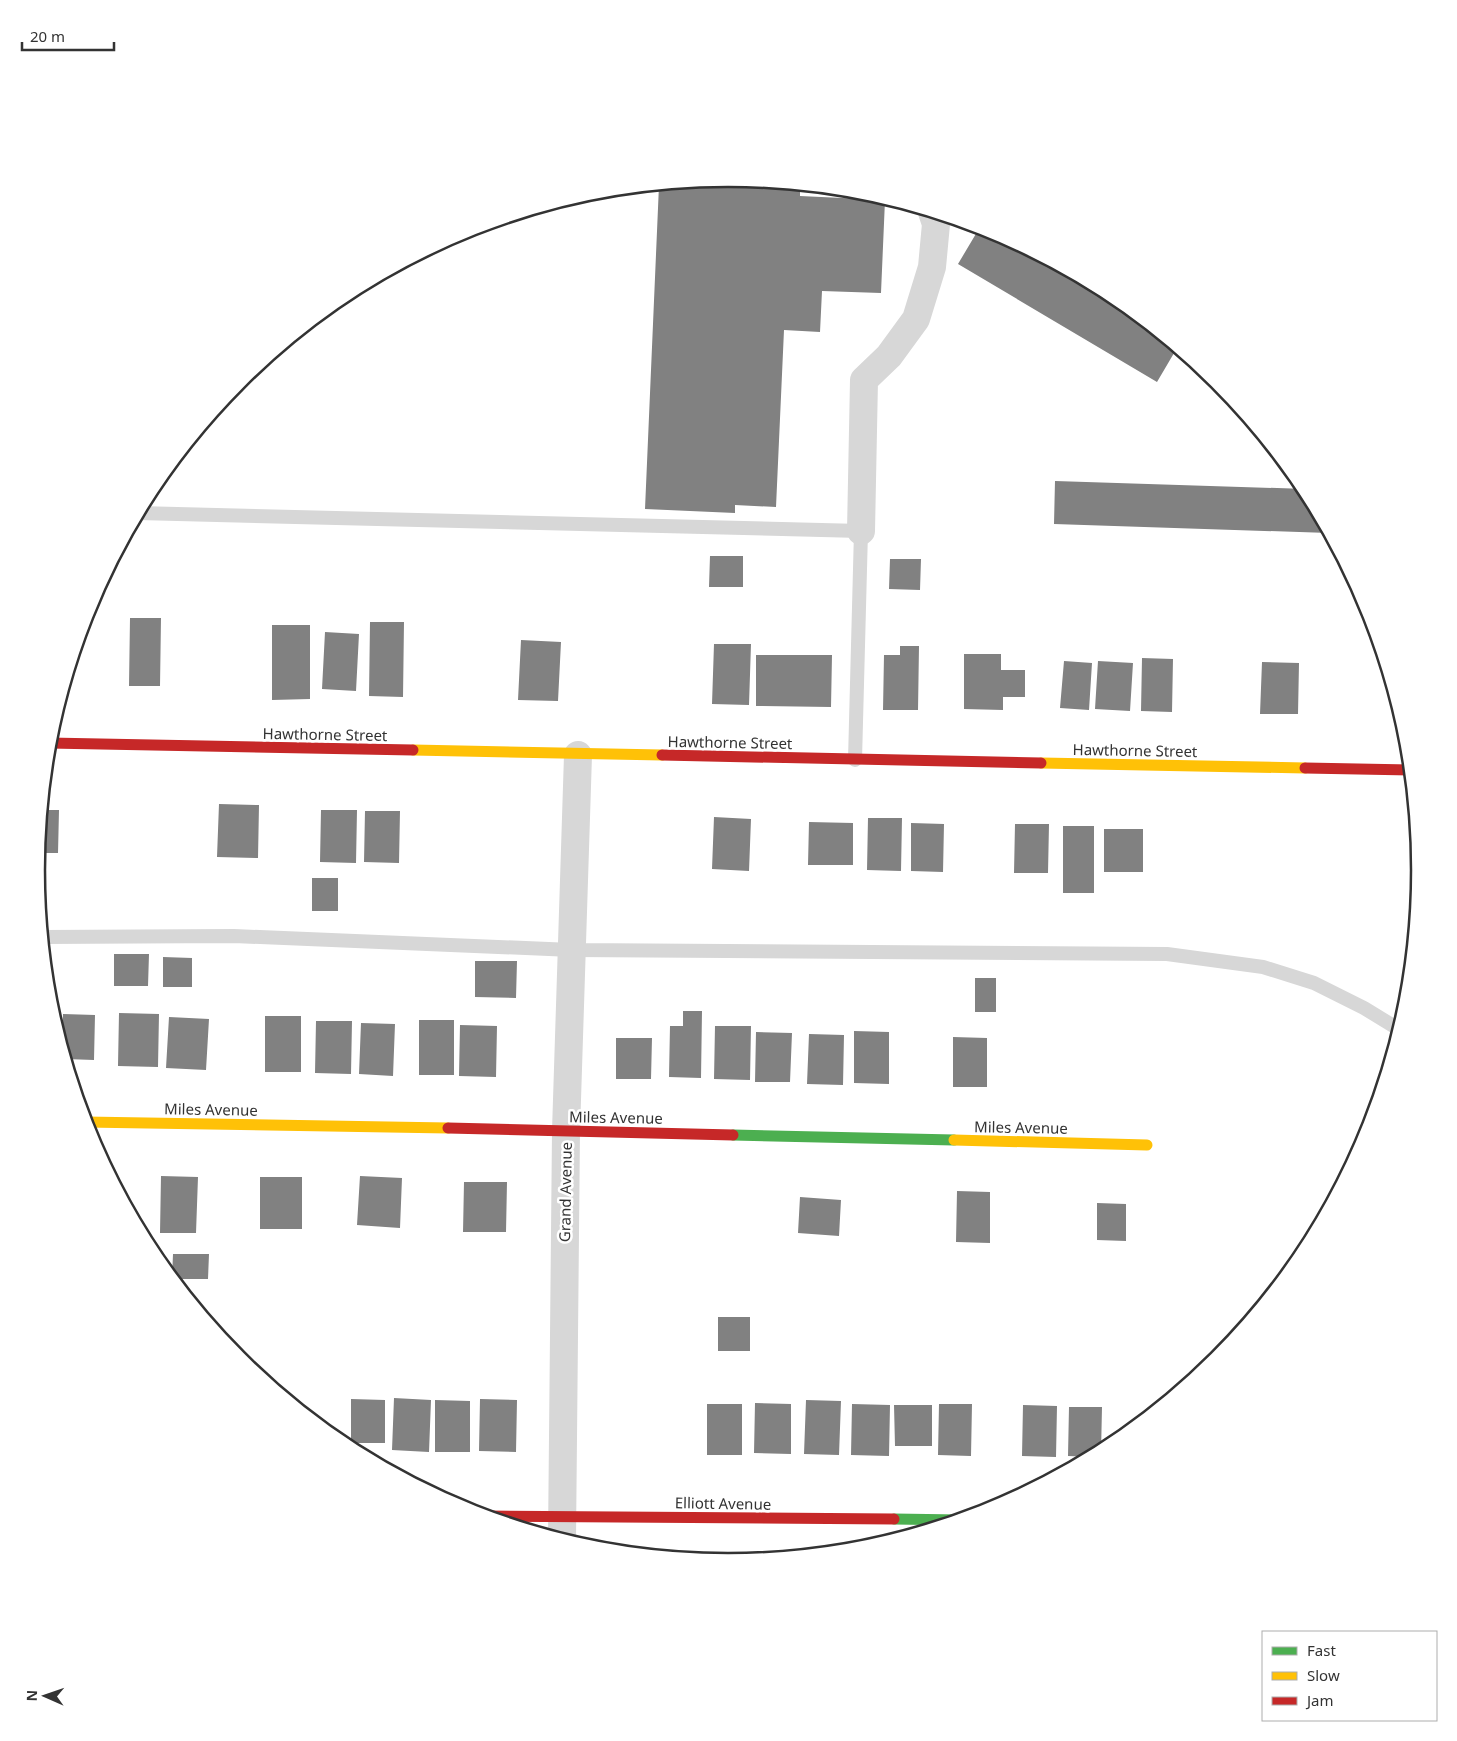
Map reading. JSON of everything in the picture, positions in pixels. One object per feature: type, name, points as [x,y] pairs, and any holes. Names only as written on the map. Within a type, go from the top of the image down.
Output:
[{"type":"street","points":[[861,530],[864,380],[889,356],[916,319],[932,267],[936,224],[934,219]]},
{"type":"street","name":"Hawthorne Street","points":[[57,743],[1404,770]]},
{"type":"street","name":"Grand Avenue","points":[[562,1528],[566,1131],[578,755]]},
{"type":"street","name":"Miles Avenue","points":[[93,1122],[1146,1145]]},
{"type":"street","name":"Elliott Avenue","points":[[521,1522],[562,1528],[940,1520]]},
{"type":"lane","points":[[147,513],[861,530],[855,760]]},
{"type":"lane","points":[[48,937],[234,936],[572,950],[1167,954],[1264,967],[1314,983],[1364,1008],[1394,1026]]},
{"type":"building","points":[[684,188],[773,188],[800,191],[800,196],[852,198],[885,205],[881,293],[822,291],[820,332],[784,330],[776,507],[735,505],[735,513],[645,509],[659,191]]},
{"type":"building","points":[[976,234],[990,239],[1031,257],[1108,302],[1145,328],[1174,353],[1157,382],[958,264]]},
{"type":"building","points":[[1055,481],[1295,489],[1322,533],[1054,524]]},
{"type":"building","points":[[710,556],[743,556],[743,587],[709,587]]},
{"type":"building","points":[[890,559],[921,559],[920,590],[889,589]]},
{"type":"building","points":[[130,618],[161,618],[160,686],[129,686]]},
{"type":"building","points":[[370,622],[404,622],[403,697],[369,696]]},
{"type":"building","points":[[272,625],[310,625],[310,699],[272,700]]},
{"type":"building","points":[[325,632],[359,634],[356,691],[322,689]]},
{"type":"building","points":[[521,640],[561,642],[558,701],[518,700]]},
{"type":"building","points":[[714,644],[751,644],[749,705],[712,704]]},
{"type":"building","points":[[900,646],[919,646],[918,710],[883,710],[884,655],[900,655]]},
{"type":"building","points":[[964,654],[1001,654],[1001,670],[1025,670],[1025,697],[1003,697],[1003,710],[964,709]]},
{"type":"building","points":[[756,655],[832,655],[831,707],[756,706]]},
{"type":"building","points":[[1142,658],[1173,659],[1172,712],[1141,711]]},
{"type":"building","points":[[1064,661],[1092,663],[1089,710],[1060,708]]},
{"type":"building","points":[[1098,661],[1133,663],[1130,711],[1095,709]]},
{"type":"building","points":[[1262,662],[1299,663],[1298,714],[1260,714]]},
{"type":"building","points":[[219,804],[259,805],[258,858],[217,857]]},
{"type":"building","points":[[48,810],[59,810],[58,853],[45,853]]},
{"type":"building","points":[[321,810],[357,810],[356,863],[320,862]]},
{"type":"building","points":[[365,811],[400,811],[399,863],[364,862]]},
{"type":"building","points":[[714,817],[751,819],[749,871],[712,869]]},
{"type":"building","points":[[868,818],[902,818],[901,871],[867,870]]},
{"type":"building","points":[[809,822],[853,823],[853,865],[808,865]]},
{"type":"building","points":[[911,823],[944,824],[943,872],[911,871]]},
{"type":"building","points":[[1015,824],[1049,824],[1048,873],[1014,873]]},
{"type":"building","points":[[1063,826],[1094,826],[1094,893],[1063,893]]},
{"type":"building","points":[[1104,829],[1143,829],[1143,872],[1104,872]]},
{"type":"building","points":[[312,878],[338,878],[338,911],[312,911]]},
{"type":"building","points":[[114,954],[149,954],[148,986],[114,986]]},
{"type":"building","points":[[163,957],[192,958],[192,987],[163,987]]},
{"type":"building","points":[[475,961],[517,961],[516,998],[475,997]]},
{"type":"building","points":[[975,978],[996,978],[996,1012],[975,1012]]},
{"type":"building","points":[[683,1011],[702,1011],[701,1078],[669,1077],[670,1026],[683,1026]]},
{"type":"building","points":[[119,1013],[159,1014],[158,1067],[118,1066]]},
{"type":"building","points":[[63,1014],[95,1015],[94,1060],[72,1059],[63,1024]]},
{"type":"building","points":[[265,1016],[301,1016],[301,1072],[265,1072]]},
{"type":"building","points":[[169,1017],[209,1019],[206,1070],[166,1068]]},
{"type":"building","points":[[419,1020],[454,1020],[454,1075],[419,1075]]},
{"type":"building","points":[[316,1021],[352,1021],[351,1074],[315,1073]]},
{"type":"building","points":[[361,1023],[395,1024],[393,1076],[359,1074]]},
{"type":"building","points":[[460,1025],[497,1026],[496,1077],[459,1076]]},
{"type":"building","points":[[715,1026],[751,1026],[750,1080],[714,1079]]},
{"type":"building","points":[[854,1031],[889,1032],[889,1084],[854,1083]]},
{"type":"building","points":[[756,1032],[792,1033],[790,1082],[755,1082]]},
{"type":"building","points":[[809,1034],[844,1035],[843,1085],[807,1084]]},
{"type":"building","points":[[953,1037],[987,1038],[987,1087],[953,1087]]},
{"type":"building","points":[[616,1038],[652,1038],[651,1079],[616,1079]]},
{"type":"building","points":[[161,1176],[198,1177],[196,1233],[160,1233]]},
{"type":"building","points":[[360,1176],[402,1178],[400,1228],[357,1225]]},
{"type":"building","points":[[260,1177],[302,1177],[302,1229],[260,1229]]},
{"type":"building","points":[[464,1182],[507,1182],[506,1232],[463,1232]]},
{"type":"building","points":[[957,1191],[990,1192],[990,1243],[956,1242]]},
{"type":"building","points":[[800,1197],[841,1200],[839,1236],[798,1233]]},
{"type":"building","points":[[1097,1203],[1126,1204],[1126,1241],[1097,1240]]},
{"type":"building","points":[[173,1254],[209,1254],[208,1279],[180,1279],[172,1268]]},
{"type":"building","points":[[718,1317],[750,1317],[750,1351],[718,1351]]},
{"type":"building","points":[[394,1398],[431,1400],[429,1452],[392,1450]]},
{"type":"building","points":[[351,1399],[385,1400],[385,1443],[356,1443],[351,1440]]},
{"type":"building","points":[[480,1399],[517,1400],[516,1452],[479,1451]]},
{"type":"building","points":[[435,1400],[470,1401],[470,1452],[435,1452]]},
{"type":"building","points":[[806,1400],[841,1401],[839,1455],[804,1454]]},
{"type":"building","points":[[755,1403],[791,1404],[791,1454],[754,1453]]},
{"type":"building","points":[[707,1404],[742,1404],[742,1455],[707,1455]]},
{"type":"building","points":[[852,1404],[890,1405],[889,1456],[851,1455]]},
{"type":"building","points":[[939,1404],[972,1404],[971,1456],[938,1455]]},
{"type":"building","points":[[894,1405],[932,1405],[932,1446],[895,1446]]},
{"type":"building","points":[[1023,1405],[1057,1406],[1056,1457],[1022,1456]]},
{"type":"building","points":[[1069,1407],[1102,1407],[1101,1443],[1079,1456],[1068,1456]]},
{"type":"traffic: fast","points":[[733,1135],[954,1140]]},
{"type":"traffic: fast","points":[[894,1519],[942,1520]]},
{"type":"traffic: slow","points":[[413,750],[662,755]]},
{"type":"traffic: slow","points":[[1041,763],[1305,768]]},
{"type":"traffic: slow","points":[[93,1122],[448,1128]]},
{"type":"traffic: slow","points":[[954,1140],[1147,1145]]},
{"type":"traffic: jam","points":[[57,743],[413,750]]},
{"type":"traffic: jam","points":[[662,755],[1041,763]]},
{"type":"traffic: jam","points":[[1305,768],[1404,770]]},
{"type":"traffic: jam","points":[[448,1128],[733,1135]]},
{"type":"traffic: jam","points":[[504,1516],[894,1519]]}]
